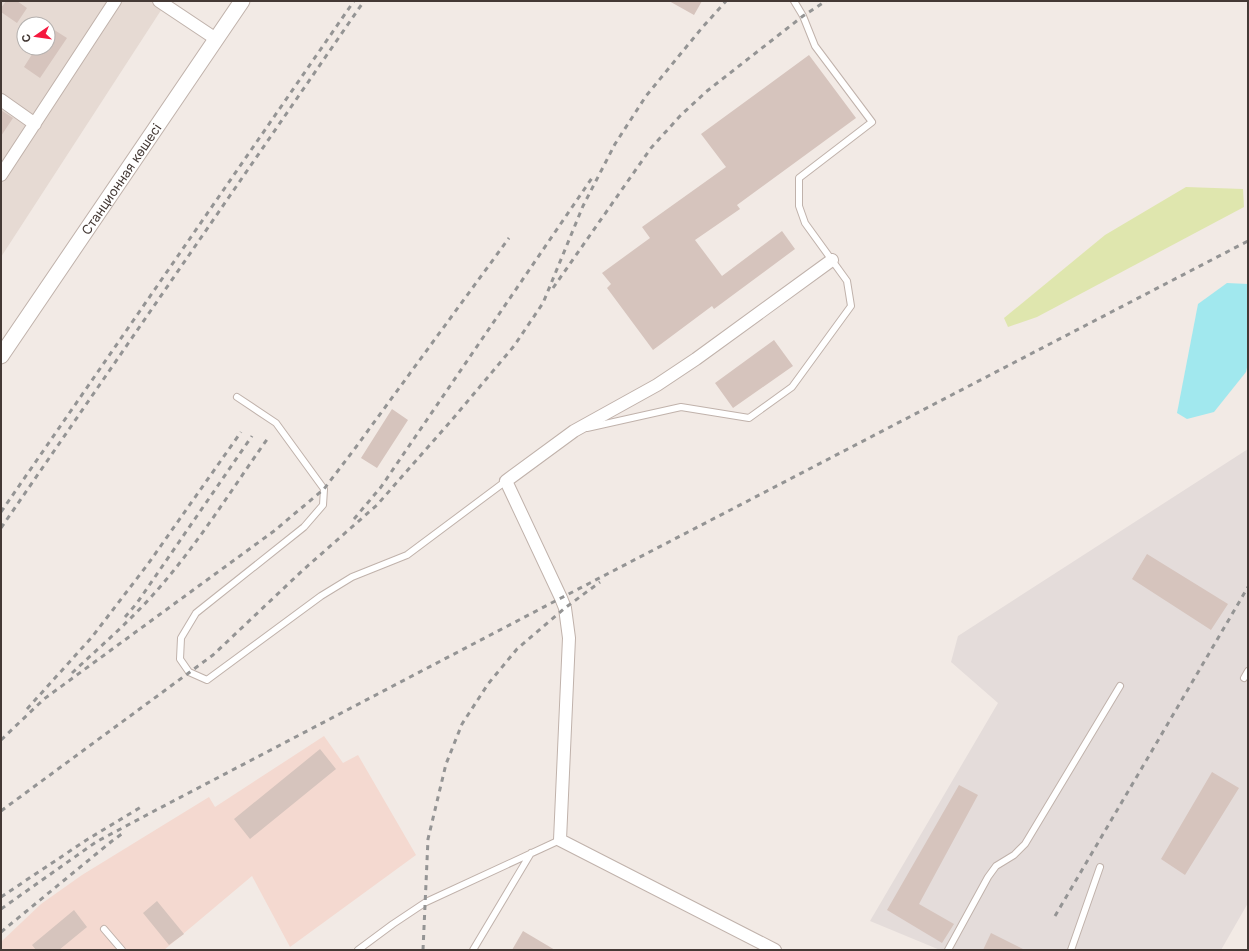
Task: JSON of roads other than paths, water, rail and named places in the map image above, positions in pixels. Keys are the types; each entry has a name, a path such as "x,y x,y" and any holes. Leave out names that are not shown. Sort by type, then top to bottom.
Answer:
{"street":[{"path":"1,175 115,1"},
{"path":"160,1 216,39"},
{"name":"Станционная көшесі","path":"1,356 242,1"},
{"path":"1,100 35,124"},
{"path":"775,950 560,840 569,638 565,608 506,481 574,431 656,385 696,359 832,260"}],"lane":[{"path":"574,431 681,407 749,418 792,387 851,306 847,281 805,224 799,206 799,178 872,122 815,46 803,16 794,1"},
{"path":"237,397 276,423 324,489 323,505 304,527 196,613 182,638 180,659 190,672 207,680 321,596 352,577 407,555 506,481"},
{"path":"1244,678 1248,671"},
{"path":"948,950 988,876 996,866 1014,855 1025,844 1120,686"},
{"path":"358,950 426,902 560,840"},
{"path":"473,950 531,853"},
{"path":"1071,950 1100,867"},
{"path":"104,929 122,950"}],"water":[{"path":"1227,283 1248,284 1248,363 1246,372 1214,412 1187,419 1177,413 1198,304"}],"railway":[{"path":"1,512 354,1"},
{"path":"1,528 364,1"},
{"path":"1,811 213,655 303,570 377,505 451,421 514,346 543,303 583,206 615,144 646,96 726,1"},
{"path":"553,288 651,148 681,115 707,91 803,16 826,1"},
{"path":"354,519 381,487 594,175"},
{"path":"1,740 44,699 274,531 324,489 509,238"},
{"path":"1,909 96,842 561,598 1248,241"},
{"path":"27,709 92,637 148,564 241,432"},
{"path":"125,617 137,603 252,436"},
{"path":"72,673 132,617 165,581 205,529 268,438"},
{"path":"423,950 428,839 446,764 462,724 488,684 517,649 565,608 600,582"},
{"path":"1055,916 1248,587"},
{"path":"1,897 88,839 141,807"},
{"path":"1,932 123,833"}]}
